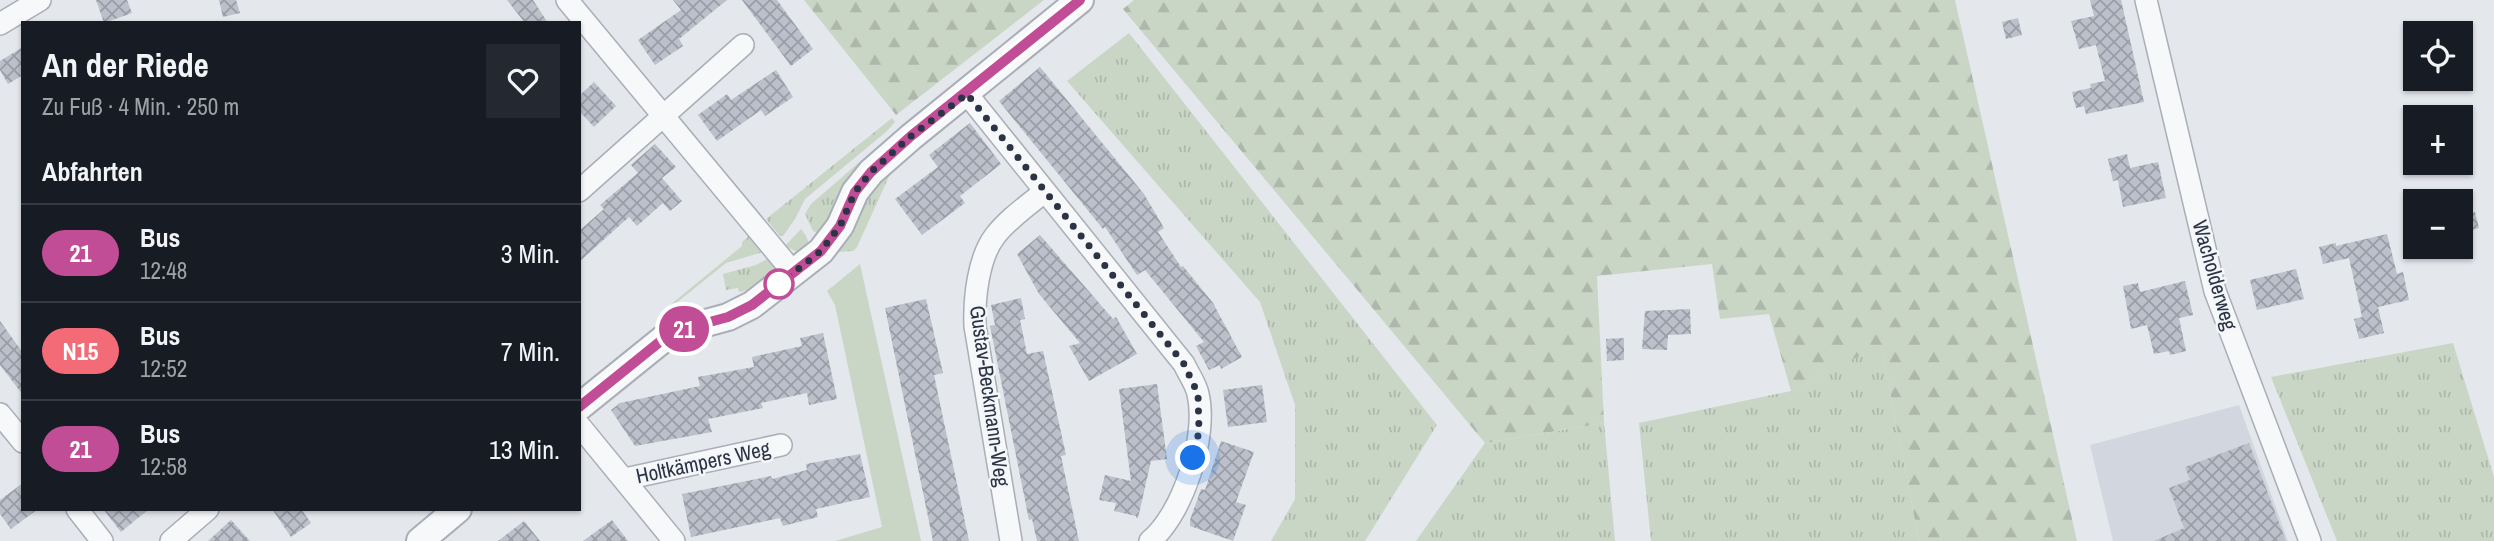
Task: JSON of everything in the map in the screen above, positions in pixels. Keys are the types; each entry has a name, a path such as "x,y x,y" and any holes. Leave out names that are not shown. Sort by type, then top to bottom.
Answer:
{"street":[{"path":"0,24 40,0"},
{"path":"567,0 793,272"},
{"path":"581,405 662,340 684,329 728,317 752,305 821,251 840,226 855,192 871,172 911,136 967,94 1080,0"},
{"name":"Wacholderweg","path":"2146,0 2215,291 2310,541"},
{"path":"581,189 743,45"},
{"path":"967,94 1184,364 1198,394 1199,431 1187,485 1163,531 1150,541"},
{"name":"Gustav-Beckmann-Weg","path":"1011,541 975,326 974,304 978,282 993,238 1044,192"},
{"path":"0,414 21,440"},
{"name":"Holtkämpers Weg","path":"581,427 674,541"},
{"name":"Holtkämpers Weg","path":"625,479 781,445"},
{"path":"79,511 102,541"},
{"path":"171,541 206,511"},
{"path":"420,541 456,511"}],"shaded area":[{"path":"2239,405 2288,541 2113,541 2090,445"}],"green space":[{"path":"804,0 1044,0 896,115"},
{"path":"1134,0 1955,0 2077,541 1919,541 1881,345 1791,391 1769,314 1720,319 1712,264 1597,276 1604,423 1485,443 1123,9"},
{"path":"1129,33 1437,425 1365,541 1271,541 1295,499 1295,405 1260,302 1067,81"},
{"path":"892,118 895,122 886,132 805,199 783,236 779,235 766,219"},
{"path":"894,132 898,132 820,234 813,231 805,214 811,204"},
{"path":"891,172 857,247 853,251 838,252 866,198 881,179"},
{"path":"801,229 809,244 800,251 785,246"},
{"path":"750,231 763,247 763,252 726,263 665,312 664,310 742,246"},
{"path":"772,256 776,267 760,284 739,292 738,288 726,290 723,274 756,265"},
{"path":"860,264 921,541 835,541 882,527 835,305 827,291"},
{"path":"2453,343 2494,477 2494,541 2337,541 2271,377"},
{"path":"1881,344 1919,541 1651,541 1639,423 1791,391"},
{"path":"1604,423 1615,541 1416,541 1485,443"}],"building":[{"path":"96,0 127,0 132,13 103,21"},
{"path":"219,0 236,0 240,13 223,17"},
{"path":"507,0 533,0 547,21 523,21"},
{"path":"673,0 727,0 679,39 683,46 655,65 638,40 681,10"},
{"path":"742,0 777,0 813,49 791,66"},
{"path":"2090,0 2121,0 2144,102 2086,114 2084,106 2076,108 2072,92 2091,88 2090,84 2105,81 2096,45 2079,49 2071,21 2094,16"},
{"path":"2018,18 2022,35 2006,39 2002,22"},
{"path":"21,48 21,76 8,84 0,70 0,61"},
{"path":"1040,67 1144,194 1164,228 1158,232 1181,267 1183,266 1213,303 1242,357 1221,369 1220,365 1209,370 1196,346 1204,342 1145,270 1137,275 1105,227 1103,229 999,101"},
{"path":"776,70 793,97 765,116 761,110 717,141 698,115 727,94 731,100"},
{"path":"594,82 616,106 594,127 581,113 581,94"},
{"path":"970,123 1001,164 960,196 965,203 922,235 895,199 938,167 929,155"},
{"path":"655,144 676,167 662,178 682,201 670,211 663,203 637,226 629,217 581,260 581,229 604,209 600,205 638,173 631,165"},
{"path":"2127,154 2130,168 2158,162 2166,198 2123,207 2118,180 2113,181 2108,159"},
{"path":"2473,212 2479,228 2473,230"},
{"path":"2387,234 2397,274 2403,272 2409,300 2378,307 2384,333 2359,339 2354,319 2362,317 2349,258 2323,264 2319,247 2336,243 2336,246"},
{"path":"1040,235 1113,319 1116,317 1137,354 1089,381 1069,346 1080,343 1039,294 1017,254"},
{"path":"2296,269 2304,299 2257,310 2250,280"},
{"path":"2185,281 2193,315 2179,318 2186,351 2170,355 2169,351 2154,354 2147,325 2131,329 2123,286 2138,283 2140,292"},
{"path":"1021,298 1025,319 1020,320 1027,354 1043,351 1066,455 1061,456 1079,541 1037,541 1032,519 1029,520 990,326 995,325 991,305"},
{"path":"926,299 943,373 934,375 969,541 933,541 885,308"},
{"path":"1690,309 1691,334 1668,335 1667,350 1642,349 1645,311"},
{"path":"0,321 21,350 21,392 0,365"},
{"path":"823,333 837,399 809,405 807,393 761,403 763,408 708,419 712,432 635,446 611,410 620,403 700,386 698,377 754,367 752,357 802,346 800,338"},
{"path":"1624,338 1624,360 1607,361 1606,339"},
{"path":"1157,384 1167,459 1151,461 1136,518 1114,511 1116,503 1099,500 1105,475 1131,481 1119,389"},
{"path":"1262,385 1267,422 1228,427 1223,390"},
{"path":"1221,441 1254,452 1236,502 1246,505 1233,541 1190,526 1201,489 1205,490"},
{"path":"2249,443 2286,541 2154,541 2184,528 2169,488 2190,480 2185,467"},
{"path":"860,454 870,497 816,509 818,517 783,526 780,518 691,537 682,494 771,476 772,479 807,470 806,464"},
{"path":"21,484 21,511 35,511 11,529 0,514 0,500"},
{"path":"105,511 147,511 121,532"},
{"path":"273,511 302,511 311,523 291,537"},
{"path":"231,520 250,541 208,541"},
{"path":"612,520 628,541 583,541"},
{"path":"524,521 540,541 498,541"}],"bus line":[{"name":"21","path":"581,405 662,340 684,329 728,317 752,305 821,251 840,226 855,192 871,172 911,136 967,94 1080,0"}],"route":[{"path":"779,284 821,251 840,226 855,192 871,172 911,136 967,94 1184,364 1198,394 1199,431 1193,458"}]}
